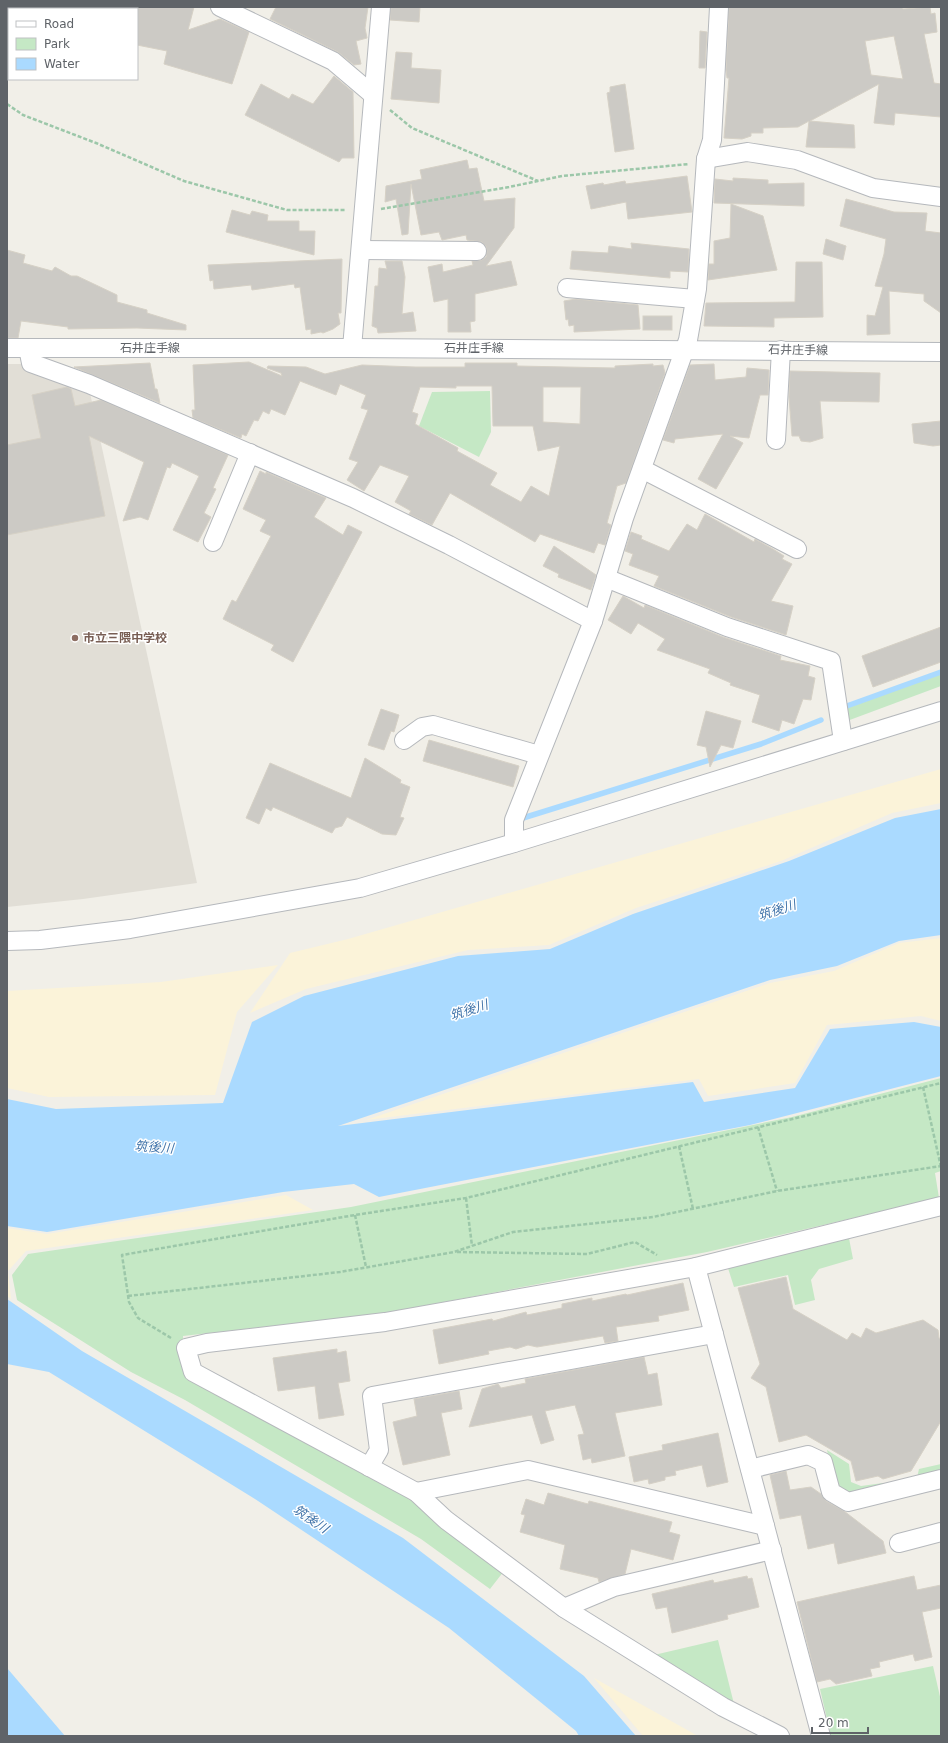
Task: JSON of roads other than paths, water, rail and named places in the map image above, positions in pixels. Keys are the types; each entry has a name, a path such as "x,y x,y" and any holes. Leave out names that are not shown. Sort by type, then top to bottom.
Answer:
{"street":[{"path":"220,7 333,61 379,100"},
{"path":"352,348 361,250 370,210 379,100 380,7"},
{"path":"514,843 514,820 593,621 642,469 688,340 695,299 706,159 712,140 719,7"},
{"path":"706,159 747,152 761,154 797,160 873,188 941,197"},
{"path":"361,250 477,251"},
{"path":"567,288 695,299"},
{"name":"石井庄手線","path":"7,348 685,349 941,352"},
{"path":"28,348 31,363 89,384 353,498 449,545 593,621"},
{"path":"776,440 781,350"},
{"path":"213,542 250,453"},
{"path":"642,469 797,549"},
{"path":"606,578 727,627 831,661 843,741"},
{"path":"7,941 40,940 130,929 360,888 514,843 941,711"},
{"path":"404,740 422,727 433,725 540,755"},
{"path":"780,1736 723,1706 564,1608 446,1520 416,1492 193,1372 186,1348 207,1343 386,1322 689,1268 941,1206"},
{"path":"689,1268 714,1334 821,1736"},
{"path":"370,1467 379,1450 372,1396 714,1334"},
{"path":"750,1469 808,1456 823,1462 831,1492 848,1502 941,1479"},
{"path":"416,1492 528,1470 765,1526"},
{"path":"898,1543 941,1532"},
{"path":"564,1608 614,1587 772,1550"}],"water":[{"name":"筑後川","path":"941,809 941,935 899,941 837,966 770,980 338,1126 693,1082 704,1102 795,1088 830,1029 914,1022 941,1027 941,1076 750,1125 379,1197 354,1184 283,1192 47,1232 7,1226 7,1099 56,1109 223,1103 252,1022 304,996 458,956 550,949 633,914 789,861 895,818"},
{"name":"筑後川","path":"7,1299 82,1351 403,1538 584,1676 636,1736 579,1736 576,1731 449,1628 255,1499 49,1372 7,1364"},
{"path":"7,1668 65,1736 7,1736"}],"waterway":[{"path":"844,707 941,672"},
{"path":"523,818 761,744 821,720"}],"place":[{"name":"市立三隈中学校","path":"75,638"}]}
